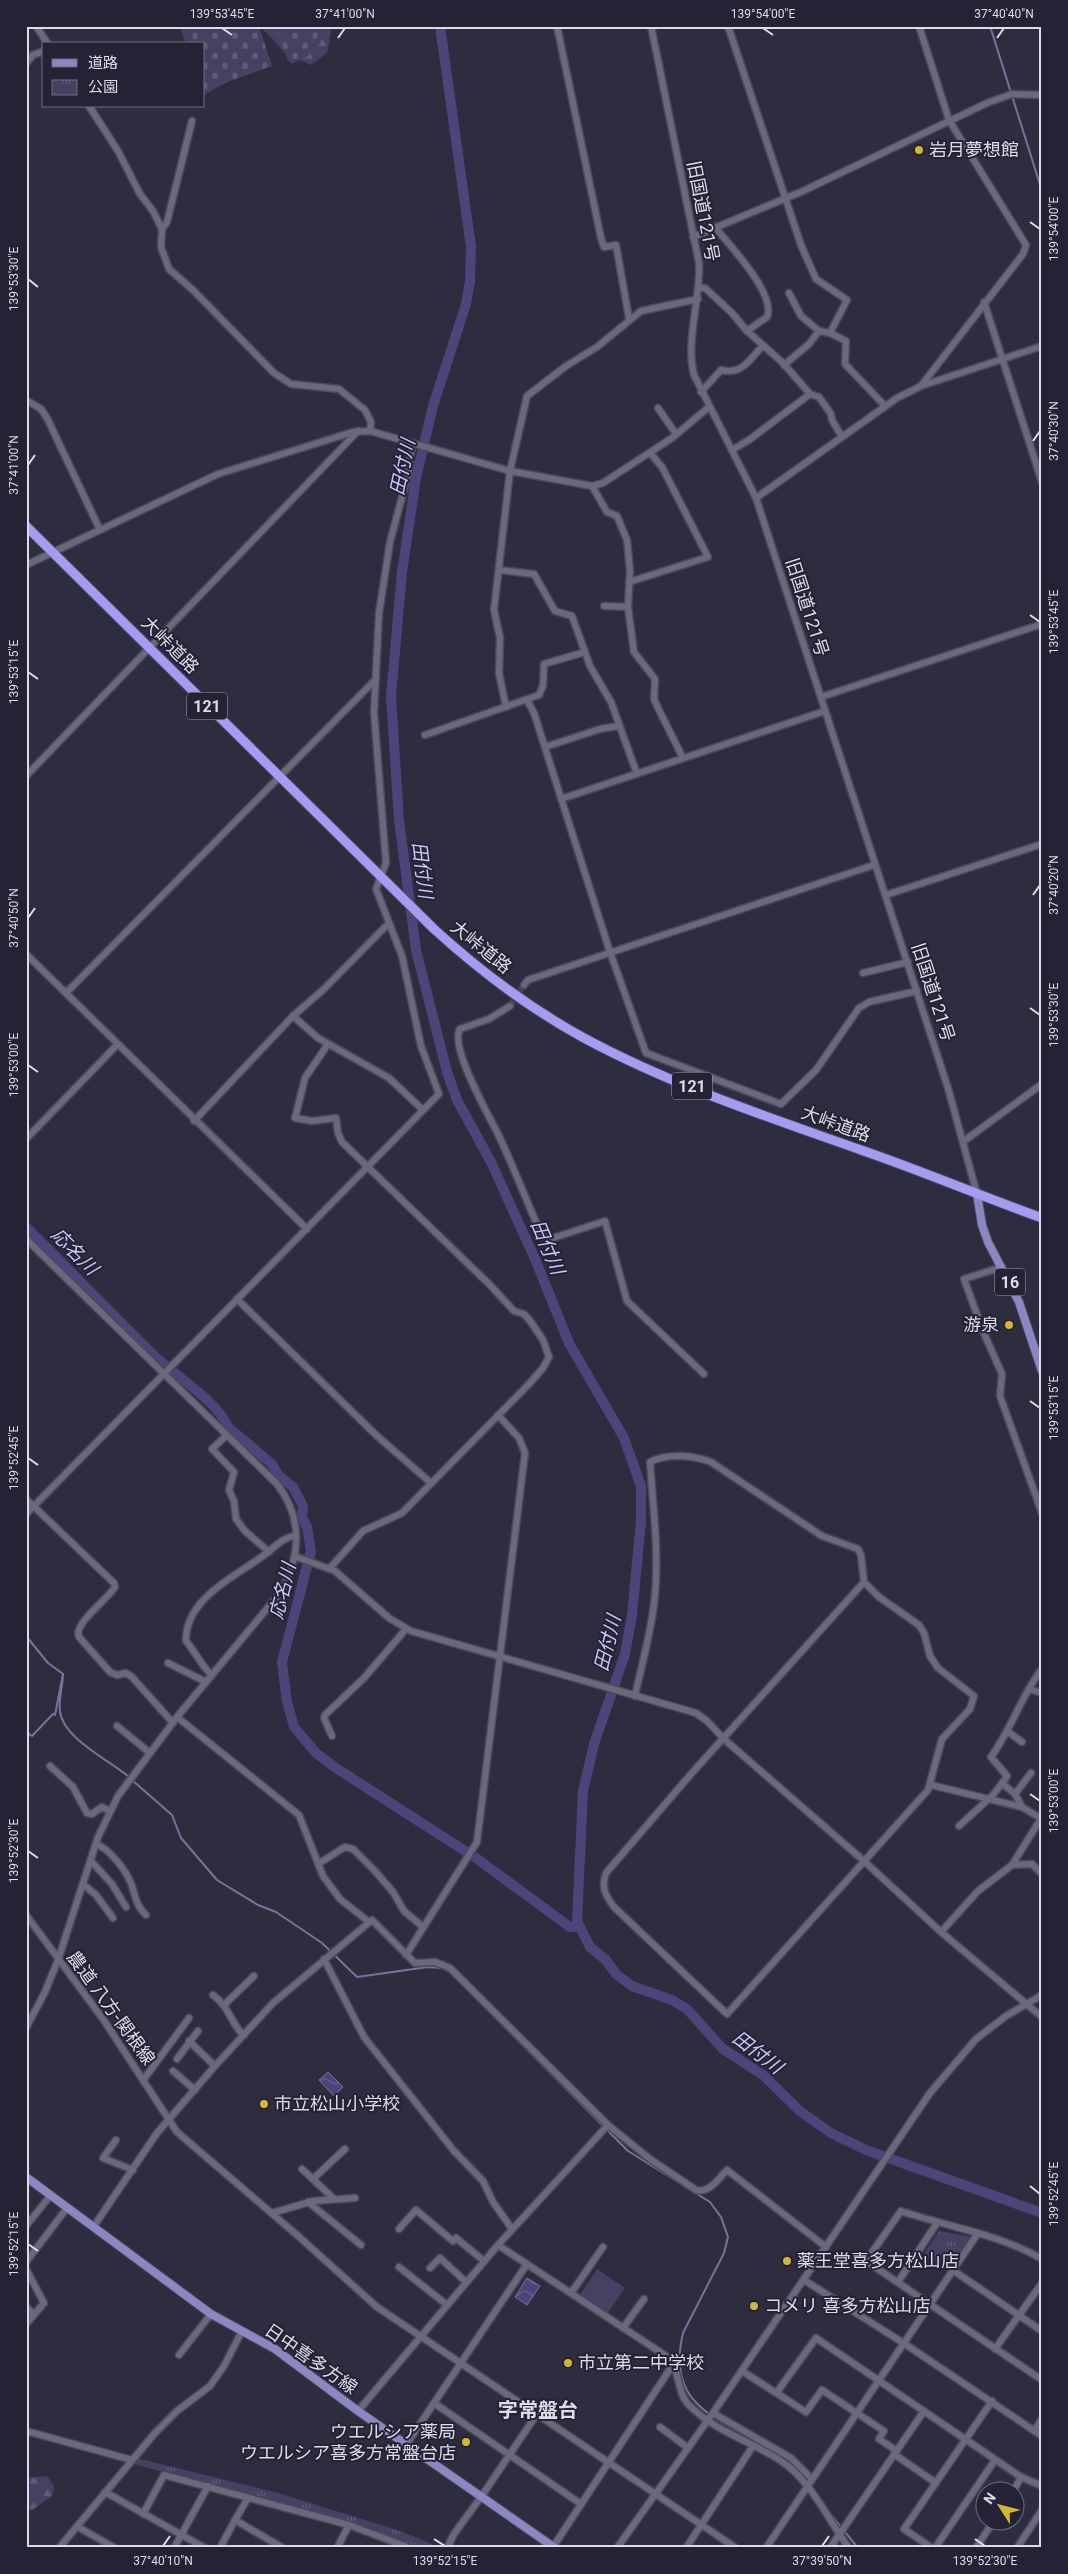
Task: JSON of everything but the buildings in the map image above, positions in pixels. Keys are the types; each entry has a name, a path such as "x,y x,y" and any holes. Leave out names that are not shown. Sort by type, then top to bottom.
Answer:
{"highway":[{"name":"大峠道路","path":"26,526 434,929 477,967 533,1008 583,1038 625,1059 823,1137 977,1194"},
{"name":"121","path":"977,1194 1042,1218"}],"main road":[{"name":"16","path":"977,1194 982,1225 1019,1302 1042,1371"},
{"name":"日中喜多方線","path":"26,2177 211,2314 275,2349 358,2411 554,2547"}],"street":[{"path":"36,26 47,42"},
{"path":"557,26 601,238 604,248 616,245 629,318"},
{"name":"旧国道121号","path":"651,26 699,263 699,288 692,363 696,382 756,498 874,865 886,895 917,990 964,1140 977,1194"},
{"path":"728,26 786,199 816,278 847,300 830,333"},
{"path":"919,26 949,120 1026,245 1023,254 984,302 921,386"},
{"path":"26,63 33,55 42,53"},
{"path":"693,237 786,199 949,120 1012,94 1042,95"},
{"path":"90,108 118,151 140,194 153,211 162,230"},
{"path":"192,121 167,222 162,230 161,246 169,269 208,305 246,347 284,381 291,384 339,389 365,410 371,422 370,432"},
{"path":"715,228 756,278 768,307 767,317 748,331"},
{"path":"699,288 705,288 784,365 810,394 819,397 842,438"},
{"path":"789,293 801,316 819,331 830,333 846,341 845,364 885,406"},
{"path":"506,706 499,673 500,638 494,613 510,471 527,396 566,366 597,347 629,318 652,307 698,298"},
{"path":"984,302 1042,482"},
{"path":"784,365 809,344 819,331"},
{"path":"701,392 721,370 737,371 763,346"},
{"path":"756,498 885,406 921,386 1042,346"},
{"path":"732,450 749,440 810,394"},
{"path":"26,400 40,409 47,418 100,530"},
{"path":"26,564 218,474 358,431 370,432 510,471 592,486 604,483 650,453 709,407"},
{"path":"658,408 676,434"},
{"path":"26,776 358,431"},
{"path":"26,1514 438,1096 439,1090 421,1046 402,956 376,894 376,889 386,863 374,712 380,604 390,542 414,445"},
{"path":"629,582 708,557 662,467 650,453"},
{"path":"592,486 605,510 617,516 627,540 628,607 634,652 654,676 657,685 654,698 683,758"},
{"path":"499,570 535,575 555,612 572,616 592,672 611,702 637,774"},
{"path":"604,606 628,607"},
{"path":"821,697 1042,624"},
{"path":"425,735 539,695 543,690 544,664 585,652"},
{"path":"66,993 278,776 376,679"},
{"path":"527,700 534,713 610,952 646,1053 781,1104 816,1070 859,1008 870,1002 917,990"},
{"path":"561,799 825,711"},
{"path":"545,747 600,729 619,726"},
{"path":"886,895 1042,844"},
{"path":"524,986 534,978 874,865"},
{"path":"194,1121 293,1016 324,989 389,924"},
{"path":"26,954 194,1121 307,1229"},
{"path":"863,973 908,962"},
{"path":"510,1006 489,1019 460,1029 458,1040 477,1096 498,1133 542,1236 550,1239 605,1221 627,1300 704,1374"},
{"path":"293,1016 328,1044 389,1078 423,1110"},
{"path":"328,1044 306,1078 295,1118 312,1121 336,1118 339,1137 511,1307 526,1317 543,1340 549,1357 548,1362 402,1513 363,1531 330,1568"},
{"path":"26,1140 117,1045"},
{"path":"964,1140 1042,1084"},
{"path":"26,1239 282,1490 294,1513 296,1536 290,1573 280,1594 175,1720 124,1786 109,1811 96,1844 58,1960 45,1992 26,2028"},
{"path":"1002,1268 964,1278 983,1332 1002,1374 1000,1396 1042,1514"},
{"path":"237,1299 376,1435 431,1483"},
{"path":"406,1955 477,1842 525,1453 519,1438 498,1415"},
{"path":"227,1434 212,1449 234,1472 229,1490 234,1501 236,1519 245,1531 269,1552"},
{"path":"635,1696 650,1633 655,1595 656,1546 650,1462 668,1457 694,1457 711,1462 822,1536 858,1549 861,1556 864,1582 879,1597 919,1625 924,1633 930,1656 938,1668 974,1696 974,1702 970,1708 942,1739 931,1785 727,2014 614,1907 603,1886 606,1872 864,1582"},
{"path":"26,1499 114,1582 115,1586 108,1597 80,1624 77,1633 79,1637 110,1672 116,1675 126,1673 132,1677 175,1720 299,1815 323,1876 340,1899 368,1922"},
{"path":"212,1675 207,1672 201,1658 186,1641 193,1616 202,1602 233,1574 269,1552 287,1538 296,1536"},
{"path":"294,1556 330,1568 389,1618 406,1629 593,1685 696,1713 864,1861 941,1932 1024,2004 1042,2017"},
{"path":"332,1736 324,1718 325,1715 364,1678 406,1629"},
{"path":"168,1663 206,1682"},
{"path":"959,1826 1003,1784 1007,1776 991,1757 1042,1669"},
{"path":"1029,1689 1042,1693"},
{"path":"117,1726 150,1753"},
{"path":"1007,1731 1022,1742"},
{"path":"50,1766 73,1787 88,1813 92,1814 102,1807 109,1811"},
{"path":"1015,1794 1031,1772"},
{"path":"1003,1784 1015,1794 1022,1807"},
{"path":"931,1785 1022,1807 1041,1818 1012,1865 978,1891 941,1932"},
{"path":"96,1844 112,1857 129,1879 136,1904 146,1915"},
{"path":"318,1864 345,1847 352,1850 385,1882 404,1912 423,1927"},
{"path":"91,1861 112,1884 126,1906"},
{"path":"1012,1865 1032,1864 1042,1874"},
{"path":"83,1884 100,1900 113,1918"},
{"name":"農道 八方-関根線","path":"26,1915 103,2019 144,2079 168,2121 177,2132 272,2213 377,2308 736,2548"},
{"path":"94,2226 154,2138 215,2066 273,2003 368,1922 374,1921 414,1963 435,1962 450,1968 608,2125 650,2159 696,2190 707,2190 727,2170 826,2247"},
{"path":"324,1959 364,2037 454,2151 483,2181 493,2202 512,2229"},
{"path":"224,2004 254,1976"},
{"path":"617,2548 742,2371 930,2093 958,2058 988,2029 1024,2004 1042,1995"},
{"path":"213,1996 224,2004 244,2035"},
{"path":"144,2079 189,2018"},
{"path":"177,2060 198,2031"},
{"path":"189,2041 215,2066"},
{"path":"173,2071 196,2090"},
{"path":"358,2411 498,2244 608,2125"},
{"path":"116,2140 103,2158 133,2170"},
{"path":"313,2179 345,2149"},
{"path":"302,2169 333,2198"},
{"path":"26,2226 50,2196"},
{"path":"272,2213 308,2202 333,2198 355,2198"},
{"path":"308,2202 361,2245"},
{"path":"26,2262 68,2208"},
{"path":"398,2229 416,2210 453,2241 456,2238 484,2261"},
{"path":"1042,2259 1024,2249 978,2232 937,2223 900,2211 866,2261 1042,2380"},
{"path":"898,2282 937,2223"},
{"path":"766,2548 954,2271 978,2232"},
{"path":"498,2244 674,2363 678,2382 687,2403 707,2420 788,2466 807,2487 849,2548"},
{"path":"571,2293 603,2247"},
{"path":"430,2268 440,2258 466,2282"},
{"path":"406,2444 527,2264"},
{"path":"399,2267 447,2305"},
{"path":"26,2269 44,2302 26,2324"},
{"path":"954,2271 1042,2331"},
{"path":"804,2280 1042,2436"},
{"path":"995,2349 1042,2283"},
{"path":"623,2328 644,2299"},
{"path":"26,2307 34,2314"},
{"path":"178,2355 211,2314"},
{"path":"59,2548 132,2460 178,2411 210,2386 224,2366 242,2331"},
{"path":"777,2392 816,2338 995,2460 1021,2477 1042,2486"},
{"path":"554,2547 674,2363"},
{"path":"742,2371 806,2412 822,2390 884,2431 879,2439 936,2483"},
{"path":"992,2402 904,2528 934,2548 995,2460"},
{"path":"434,2403 581,2504"},
{"path":"830,2548 924,2411"},
{"path":"713,2412 791,2458 812,2479"},
{"path":"447,2548 454,2534 537,2414"},
{"path":"1034,2431 1042,2419"},
{"path":"660,2427 688,2448"},
{"path":"26,2431 132,2460"},
{"path":"686,2548 754,2446"},
{"path":"143,2514 164,2475 349,2525 410,2548"},
{"path":"1018,2482 1021,2477"},
{"path":"174,2548 208,2486"},
{"path":"105,2492 204,2548"},
{"path":"220,2548 248,2498"},
{"path":"1017,2548 1042,2510"},
{"path":"235,2520 282,2548"},
{"path":"337,2548 349,2525"},
{"path":"78,2527 115,2548"},
{"path":"976,2548 986,2532"}],"green space":[{"path":"180,26 259,26 272,66 225,83 205,94 205,42 185,42"},
{"path":"260,26 332,26 327,53 311,65 285,53"},
{"path":"276,26 323,26 308,56 292,64 287,59"},
{"path":"939,2231 972,2237 950,2273 925,2256 925,2252"},
{"path":"597,2269 625,2288 607,2314 580,2295"},
{"path":"136,2458 278,2493 400,2531 442,2548 415,2548 362,2528 131,2463"},
{"path":"47,2476 54,2486 52,2496 31,2511 26,2510 26,2478"}],"water":[{"path":"328,2072 343,2087 334,2096 319,2080"},
{"path":"527,2278 540,2286 527,2305 515,2297"}],"waterway":[{"name":"田付川","path":"440,26 471,247 470,281 466,304 433,406 416,478 402,572 391,696 399,820 416,950 447,1072 457,1100 491,1162 535,1259 569,1343 624,1438 641,1486 641,1521 632,1615 625,1654 594,1744 583,1791 577,1921 590,1947 606,1960 616,1974 632,1986 672,2000 687,2009 723,2049 763,2075 801,2112 831,2133 866,2150 1042,2213"},
{"path":"990,26 1042,191"},
{"name":"応名川","path":"26,1227 141,1343 206,1399 223,1417 228,1427 272,1464 278,1475 293,1487 303,1506 302,1518 307,1527 311,1551 282,1662 287,1702 294,1727 316,1753 336,1768 476,1858 570,1927 579,1927"},
{"path":"26,1636 48,1663 63,1674"},
{"path":"63,1674 60,1698 60,1712 63,1722 78,1740 129,1777"},
{"path":"26,1732 32,1736 53,1714 55,1715 63,1674"},
{"path":"132,1780 172,1815 181,1838 217,1880 258,1905 276,1912 322,1943 357,1977 428,1967 442,1968 451,1973"},
{"path":"460,1982 628,2151 710,2202 721,2217 728,2237 724,2253 683,2333 680,2355 681,2373 686,2388 705,2411 752,2439"},
{"path":"828,2511 858,2548"}],"tunnel":[{"path":"510,1006 524,985"}],"place":[{"name":"岩月夢想館","path":"919,150"},
{"name":"游泉","path":"1009,1325"},
{"name":"市立松山小学校","path":"264,2104"},
{"name":"薬王堂喜多方松山店","path":"787,2261"},
{"name":"コメリ 喜多方松山店","path":"754,2306"},
{"name":"市立第二中学校","path":"568,2363"},
{"name":"ウエルシア薬局 ウエルシア喜多方常盤台店","path":"466,2442"}],"district":[{"name":"字常盤台","path":"538,2410"}]}
